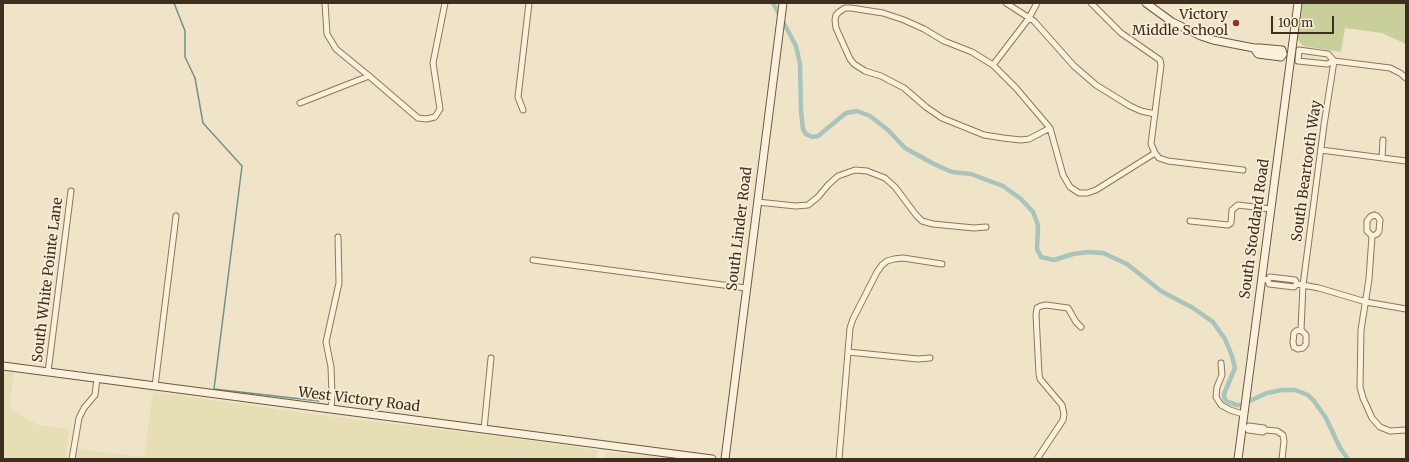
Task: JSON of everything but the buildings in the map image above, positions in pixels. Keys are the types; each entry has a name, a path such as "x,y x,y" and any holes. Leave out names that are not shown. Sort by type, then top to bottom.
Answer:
{"street":[{"path":"325,3 327,34 336,49 418,118 426,120 435,117 440,109 433,63 446,3"},
{"path":"523,110 518,97 529,3"},
{"name":"South Linder Road","path":"725,459 783,3"},
{"path":"1006,3 1029,18 1085,76 1130,106 1141,111 1155,114"},
{"path":"993,65 1029,18 1037,3"},
{"path":"1091,3 1121,33 1160,60 1161,65 1151,144 1159,158 1168,161 1243,170"},
{"path":"1146,3 1172,22 1201,36 1213,40 1254,48 1282,50 1283,54 1294,55"},
{"name":"South Stoddard Road","path":"1238,459 1244,427 1246,397 1265,280 1271,209 1294,55 1298,3"},
{"path":"1050,128 1029,139 1022,140 984,135 942,118 926,107 904,88 891,80 859,68 854,64 850,59 836,28 835,20 839,12 845,8 857,8 883,13 904,20 944,42 972,52 993,65 1016,88 1050,128 1063,175 1070,187 1079,193 1087,193 1096,190 1155,153"},
{"path":"1294,55 1299,50 1328,54 1334,61"},
{"path":"1294,55 1298,61 1327,64 1334,61 1384,67 1395,70 1406,78"},
{"name":"South Beartooth Way","path":"1301,330 1304,285 1334,61"},
{"path":"300,102 369,76"},
{"path":"1382,158 1383,140"},
{"path":"1321,150 1406,161"},
{"path":"757,202 796,206 808,205 838,176 855,170 867,171 885,178 896,187 922,221 933,224 974,228 986,227"},
{"name":"South White Pointe Lane","path":"48,372 71,191"},
{"path":"1190,221 1228,225 1231,223 1232,210 1238,205 1271,209"},
{"path":"155,386 176,216"},
{"path":"1372,236 1369,279 1361,330 1359,379 1361,393 1372,418 1380,427 1390,431 1406,430"},
{"path":"331,409 331,367 326,342 339,283 338,237"},
{"path":"839,459 850,328 853,319 877,272 887,261 894,259 903,258 942,264"},
{"path":"533,260 746,288"},
{"path":"1265,280 1269,284 1294,286 1297,284 1304,285 1366,302 1406,309"},
{"path":"1037,459 1063,420 1064,414 1062,405 1040,379 1036,315 1037,308 1046,305 1068,308 1076,322 1081,327"},
{"path":"848,352 918,359 930,358"},
{"path":"484,429 491,358"},
{"path":"1221,363 1222,376 1217,387 1216,398 1221,405 1230,410 1244,411"},
{"name":"West Victory Road","path":"3,366 712,459"},
{"path":"72,459 78,418 95,395 97,379"},
{"path":"1244,427 1248,430 1263,432 1265,430 1277,432 1283,435 1284,441 1282,459"}],"shaded area":[{"path":"3,371 14,372 10,408 38,425 69,429 66,459 3,459"},
{"path":"153,392 327,416 598,450 596,459 74,459 77,449 144,457"},
{"path":"606,452 654,457 667,459 605,459"}],"green space":[{"path":"1302,3 1406,3 1406,44 1382,33 1345,28 1341,52 1303,46 1297,39"}],"waterway":[{"path":"174,3 185,31 185,57 195,78 203,123 242,166 214,389 319,401"},
{"path":"773,3 796,46 800,64 803,129 806,134 812,137 818,136 846,113 857,111 870,116 888,130 905,148 934,164 952,172 971,174 1003,186 1021,199 1033,212 1038,225 1037,249 1041,257 1054,260 1073,254 1088,252 1103,253 1127,264 1161,291 1193,308 1213,322 1225,339 1235,368 1224,394 1225,400 1241,405 1267,393 1282,390 1295,390 1308,395 1326,418 1340,448 1348,459"}],"place":[{"name":"Victory Middle School","path":"1236,23"}]}
